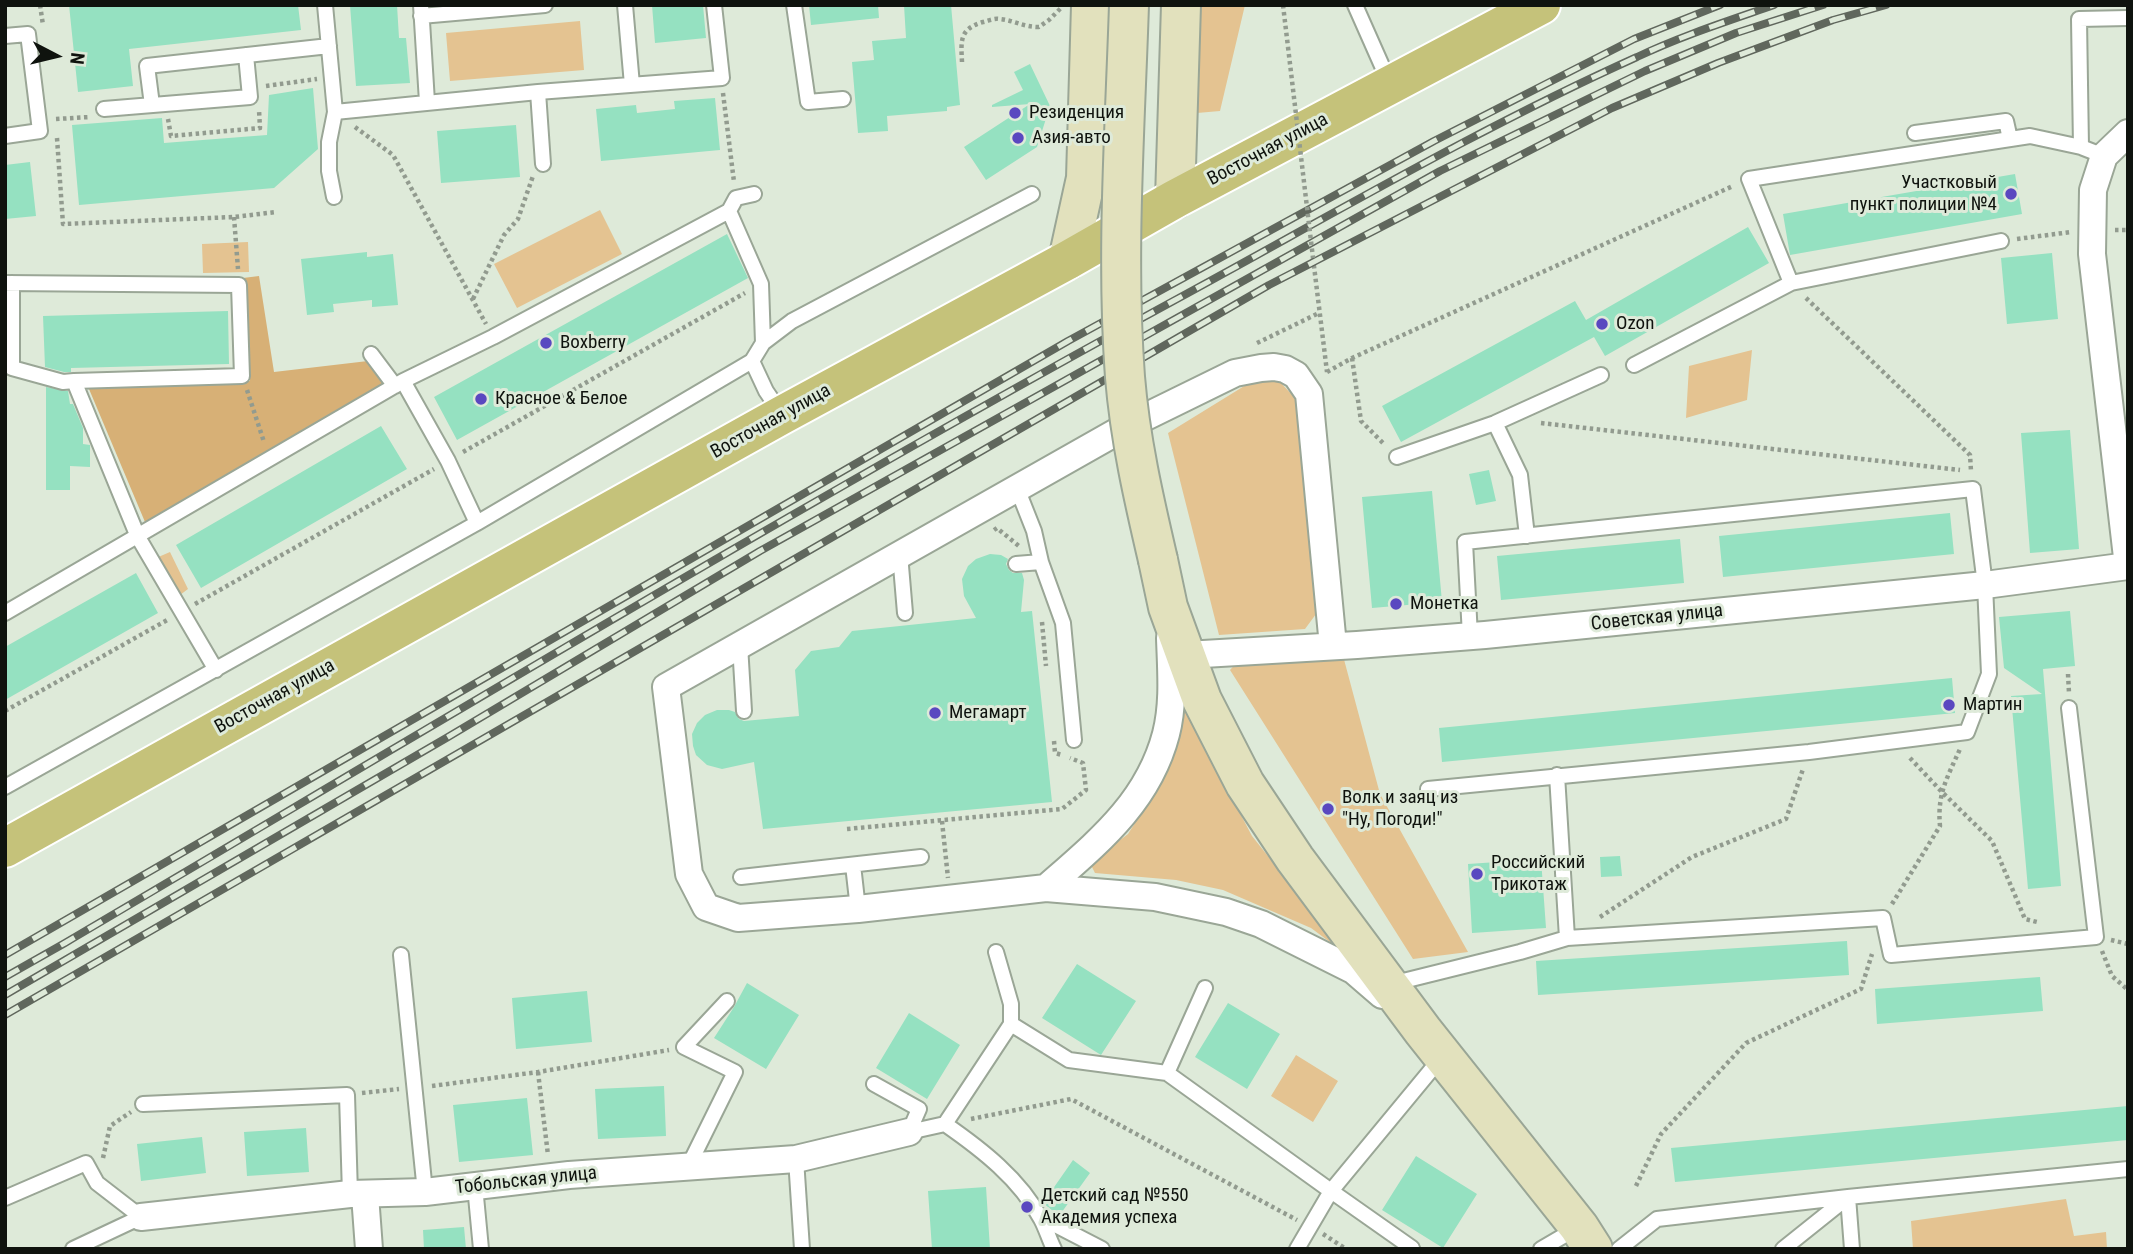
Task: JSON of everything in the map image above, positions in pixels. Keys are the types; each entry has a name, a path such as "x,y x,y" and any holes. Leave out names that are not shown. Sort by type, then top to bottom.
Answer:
{"main road":[{"path":"1129,5 1121,265 1125,378 1140,484 1168,607 1202,700 1245,784 1296,859 1433,1043 1586,1238"},
{"path":"1175,199 1181,5"},
{"name":"Восточная улица","path":"5,848 1175,199 1541,5"},
{"path":"1068,260 1086,178 1088,104 1075,7"},
{"path":"1088,104 1103,125 1134,134 1167,126 1179,92"}],"street":[{"path":"2092,152 2128,133"},
{"name":"Советская улица","path":"1186,655 1470,636 1985,586 2128,566 2092,254 2092,152"},
{"path":"1334,646 1309,394 1296,375 1285,369 1261,368 1235,373 1127,426 666,687 689,874 706,907 738,918 858,909 1046,888 1155,897 1226,912 1261,924 1353,970 1433,1043"},
{"path":"1046,888 1128,812 1152,774 1167,733 1172,688 1168,607"},
{"name":"Тобольская улица","path":"141,1217 358,1195 425,1192 551,1177 796,1159 909,1132"},
{"path":"358,1195 369,1249"}],"lane":[{"path":"325,5 335,112 329,142 328,171 334,197"},
{"path":"427,102 421,11 545,5"},
{"path":"625,5 632,85"},
{"path":"335,112 538,92 722,78 715,5"},
{"path":"794,5 808,102 842,99"},
{"path":"1355,5 1391,85"},
{"path":"1791,283 1749,179 2030,136 2092,152 2080,19 2128,18"},
{"path":"5,36 28,34 40,131 5,136"},
{"path":"152,105 147,66 329,46"},
{"path":"104,109 250,97 246,55"},
{"path":"538,92 542,160"},
{"path":"1915,133 2006,121 2010,139"},
{"path":"5,613 399,384 493,337 754,194"},
{"path":"5,787 477,523 752,361 764,343 792,321 1032,194"},
{"path":"732,205 761,285 764,343"},
{"path":"1634,365 1791,283 2001,241"},
{"path":"9,283 239,285 242,376 63,382 12,368 9,283"},
{"path":"371,354 399,384 448,461 477,523"},
{"path":"752,361 766,391 782,415"},
{"path":"1397,457 1500,421 1601,375"},
{"path":"74,381 138,537 216,670"},
{"path":"1500,421 1520,475 1527,536"},
{"path":"1017,488 1034,531 1041,562 1063,623 1074,740"},
{"path":"1428,789 1809,751 1967,732 1989,674 1985,586 1973,489 1465,542 1470,636"},
{"path":"900,554 905,613"},
{"path":"1021,564 1041,562"},
{"path":"740,645 744,710"},
{"path":"1389,985 1567,938 1883,918 1891,955 2096,937 2069,708"},
{"path":"1557,775 1567,938"},
{"path":"741,877 920,857"},
{"path":"853,865 858,909"},
{"path":"909,1132 945,1124 1011,1024 1011,1004 996,952"},
{"path":"401,955 425,1192"},
{"path":"1167,1073 1205,988"},
{"path":"688,1167 735,1073 684,1047 727,1001"},
{"path":"1011,1024 1069,1060 1167,1073 1412,1248"},
{"path":"1297,1249 1331,1191 1414,1088 1433,1043"},
{"path":"874,1084 919,1109 909,1132"},
{"path":"143,1104 347,1095 358,1195"},
{"path":"945,1124 974,1144 1013,1180 1040,1217 1054,1249"},
{"path":"796,1159 802,1249"},
{"path":"5,1198 86,1163 97,1183 141,1217 73,1249"},
{"path":"1619,1249 1657,1219 1848,1197 2128,1170"},
{"path":"475,1186 481,1249"},
{"path":"1783,1249 1848,1197"},
{"path":"1848,1197 1852,1249"},
{"path":"1040,1217 1102,1249"},
{"path":"1541,1249 1586,1238"}],"path":[{"path":"40,5 43,30"},
{"path":"1283,5 1318,307"},
{"path":"962,62 961,43 964,33 972,25 998,18 1015,24 1039,27 1075,7"},
{"path":"722,78 732,205"},
{"path":"55,112 63,224 234,217 276,212"},
{"path":"335,112 393,155 493,337"},
{"path":"56,119 87,117"},
{"path":"472,300 504,235 518,219 542,160"},
{"path":"1327,372 1352,358 1749,179"},
{"path":"234,217 239,285"},
{"path":"2023,239 2091,229"},
{"path":"1791,283 1970,455 1973,489"},
{"path":"5,711 761,285"},
{"path":"1352,358 1361,421 1397,457"},
{"path":"242,376 270,460"},
{"path":"1500,421 1971,471"},
{"path":"986,534 998,528 1020,547 1021,564"},
{"path":"1042,619 1047,672"},
{"path":"2068,674 2069,691"},
{"path":"1636,1186 1661,1134 1746,1043 1861,989 1883,918 1940,826 1941,791 1967,732"},
{"path":"847,829 1062,809 1086,790 1083,763 1055,752 1054,739"},
{"path":"1893,740 1992,841 2025,919 2048,925"},
{"path":"1567,938 1692,857 1786,819 1809,751"},
{"path":"942,821 948,882"},
{"path":"2096,937 2112,976 2128,990"},
{"path":"347,1095 538,1072 684,1047"},
{"path":"538,1072 551,1177"},
{"path":"945,1124 1071,1099 1310,1226 1346,1249"},
{"path":"97,1183 110,1126 143,1104"}],"shaded area":[{"path":"1198,5 1245,5 1220,111 1197,113"},
{"path":"580,21 584,70 450,81 446,33"},
{"path":"600,210 622,254 517,308 494,264"},
{"path":"248,242 249,272 203,273 202,244"},
{"path":"259,276 274,372 368,361 386,383 145,522 89,389 250,381 243,278"},
{"path":"1752,350 1747,400 1686,418 1689,366"},
{"path":"1254,380 1280,382 1296,399 1319,610 1305,629 1219,635 1168,433"},
{"path":"170,552 188,589 176,598 156,558"},
{"path":"1342,652 1380,794 1468,952 1413,959 1230,670 1241,658"},
{"path":"1181,702 1252,836 1346,954 1311,928 1223,890 1176,880 1095,873 1090,863 1128,834 1156,790"},
{"path":"1296,1055 1338,1081 1313,1122 1271,1096"},
{"path":"2066,1199 2074,1236 2106,1232 2107,1249 1913,1249 1911,1221"}],"building":[{"path":"69,5 298,5 301,30 129,49 133,86 78,92"},
{"path":"350,5 397,5 399,38 406,38 410,83 356,86"},
{"path":"652,5 703,5 706,38 655,43"},
{"path":"809,5 878,5 879,18 811,25"},
{"path":"904,5 951,5 960,105 947,107 947,111 887,116 888,131 858,133 852,62 874,60 872,41 906,38"},
{"path":"1030,64 1050,106 1037,147 986,180 964,147 1030,104 992,107 1023,90 1014,72"},
{"path":"313,88 318,149 274,188 79,205 72,125 162,118 164,143 267,135 269,95"},
{"path":"715,98 720,150 601,161 596,109 636,105 637,113 675,109 674,101"},
{"path":"516,125 520,177 441,183 437,131"},
{"path":"30,162 36,216 5,219 5,165"},
{"path":"2015,174 2022,214 1790,255 1783,214"},
{"path":"1748,227 1769,263 1605,356 1594,337 1401,442 1382,406 1575,301 1586,320"},
{"path":"727,234 748,278 457,440 434,397"},
{"path":"367,252 367,257 393,254 398,305 372,307 372,300 333,304 334,312 307,315 301,259"},
{"path":"2052,253 2058,319 2007,324 2001,258"},
{"path":"228,311 229,364 71,368 71,372 45,367 43,316"},
{"path":"46,387 68,391 70,404 73,404 83,428 83,444 90,445 90,467 70,466 70,490 46,490"},
{"path":"381,426 407,469 201,588 176,545"},
{"path":"2070,430 2079,549 2030,553 2021,433"},
{"path":"1489,470 1496,501 1476,505 1469,474"},
{"path":"1432,491 1442,602 1372,608 1362,497"},
{"path":"1950,513 1954,554 1723,577 1719,536"},
{"path":"1680,539 1684,583 1501,600 1497,556"},
{"path":"990,554 1008,559 1006,564 1009,570 1022,573 1024,580 1021,612 1032,611 1052,802 763,829 754,762 722,769 707,765 696,755 693,746 692,734 697,723 705,715 717,710 735,712 739,719 744,721 799,716 795,670 811,651 839,647 852,631 976,618 964,596 962,579 968,566 976,559"},
{"path":"136,573 158,613 5,700 5,647"},
{"path":"2070,611 2075,666 2043,669 2061,886 2028,889 2011,696 2042,694 2004,668 1999,617"},
{"path":"1952,678 1955,713 1442,762 1439,728"},
{"path":"1620,856 1622,876 1601,877 1600,857"},
{"path":"1541,859 1546,928 1472,933 1468,864"},
{"path":"1847,941 1849,975 1538,995 1536,961"},
{"path":"1077,964 1136,1001 1101,1055 1042,1018"},
{"path":"2040,977 2043,1011 1877,1024 1875,989"},
{"path":"747,983 799,1015 766,1069 714,1038"},
{"path":"587,991 592,1042 516,1049 512,998"},
{"path":"1228,1003 1280,1034 1247,1089 1195,1057"},
{"path":"909,1013 960,1045 927,1099 876,1068"},
{"path":"664,1086 666,1136 598,1139 595,1089"},
{"path":"527,1098 533,1155 459,1162 453,1105"},
{"path":"2128,1106 2128,1140 1675,1182 1671,1148"},
{"path":"306,1128 309,1172 247,1176 244,1132"},
{"path":"202,1137 206,1173 141,1181 137,1144"},
{"path":"1416,1156 1477,1194 1443,1248 1382,1210"},
{"path":"1073,1160 1090,1173 1059,1216 1043,1203"},
{"path":"986,1187 990,1249 932,1249 928,1191"},
{"path":"464,1227 466,1249 424,1249 423,1230"}],"railway":[{"path":"5,955 1068,341 1434,141 1634,39 1720,5"},
{"path":"5,977 896,456 1347,205 1578,84 1670,42 1774,5"},
{"path":"5,995 448,737 760,551 1440,171 1645,71 1736,33 1823,5"},
{"path":"5,1015 1269,285 1612,108 1718,63 1833,20 1886,5"}],"place":[{"name":"Резиденция","path":"1015,113"},
{"name":"Азия-авто","path":"1018,138"},
{"name":"Участковый пункт полиции №4","path":"2011,194"},
{"name":"Ozon","path":"1602,324"},
{"name":"Boxberry","path":"546,343"},
{"name":"Красное & Белое","path":"481,399"},
{"name":"Монетка","path":"1396,604"},
{"name":"Мартин","path":"1949,705"},
{"name":"Мегамарт","path":"935,713"},
{"name":"Волк и заяц из \"Ну, Погоди!\"","path":"1328,809"},
{"name":"Российский Трикотаж","path":"1477,874"},
{"name":"Детский сад №550 Академия успеха","path":"1027,1207"}]}
